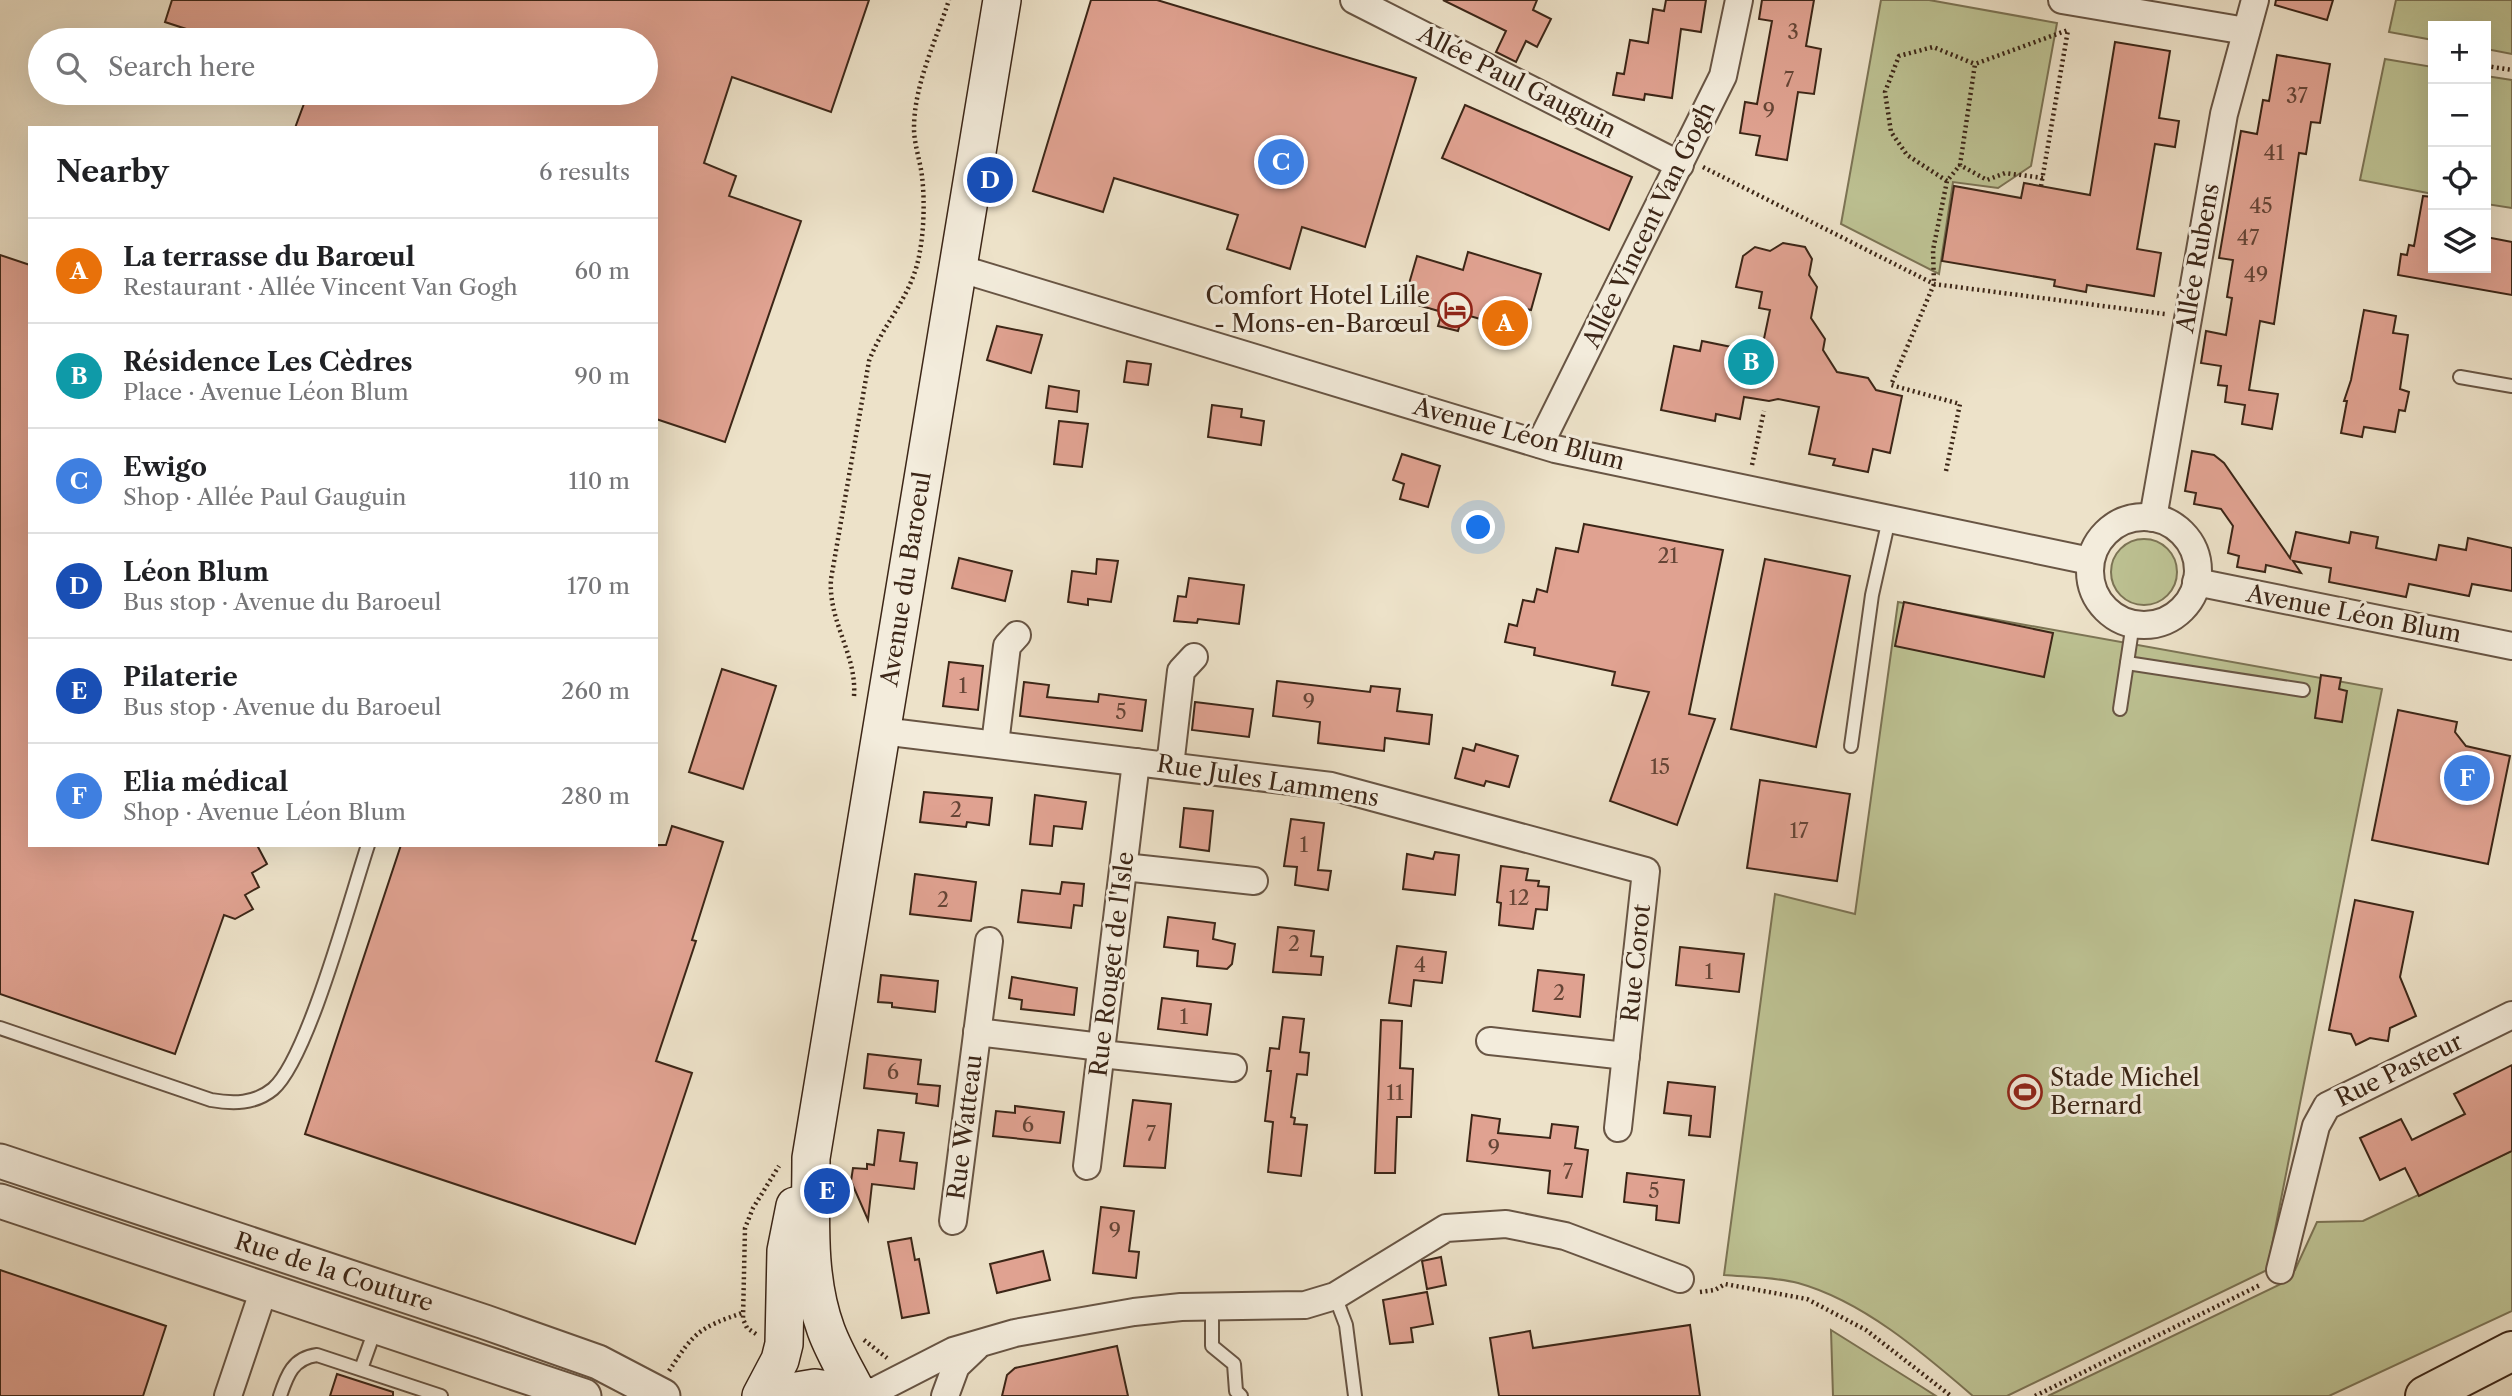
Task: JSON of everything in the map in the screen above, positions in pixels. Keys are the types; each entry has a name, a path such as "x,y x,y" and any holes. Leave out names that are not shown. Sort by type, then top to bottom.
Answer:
{"highway":[{"path":"2434,1391 2512,1351"}],"main road":[{"name":"Avenue du Baroeul","path":"761,1396 782,1352 788,1240 797,1159 882,731 1002,0"},
{"name":"Avenue du Baroeul","path":"797,1159 817,1297 826,1331 862,1395"},
{"path":"766,1396 815,1388 862,1395"}],"street":[{"name":"Allée Paul Gauguin","path":"1354,0 1681,161"},
{"name":"Allée Vincent Van Gogh","path":"1540,444 1726,68 1739,0"},
{"name":"Allée Rubens","path":"2152,517 2220,133 2255,0"},
{"path":"2067,1 2246,31"},
{"name":"Avenue Léon Blum","path":"958,268 1540,444 2090,561"},
{"path":"2152,517 2172,526 2188,541 2196,561 2196,582 2188,601 2173,616 2154,624 2133,623 2114,615 2099,601 2091,582 2090,561 2098,542 2113,527 2132,518 2152,517"},
{"name":"Avenue Léon Blum","path":"2196,582 2512,646"},
{"path":"995,744 1007,646 1017,635"},
{"path":"1170,766 1181,671 1194,657"},
{"name":"Rue Jules Lammens","path":"882,731 1351,790 1646,871"},
{"name":"Rue Rouget de l'Isle","path":"1087,1166 1136,762"},
{"path":"1124,867 1254,881"},
{"name":"Rue Corot","path":"1618,1128 1646,871"},
{"name":"Rue Watteau","path":"953,1221 989,942"},
{"name":"Rue Pasteur","path":"2280,1270 2316,1126 2327,1106 2512,1015"},
{"name":"Rue Watteau","path":"977,1032 1233,1068"},
{"name":"Rue Corot","path":"1490,1041 1626,1056"},
{"name":"Rue de la Couture","path":"0,1161 485,1322 598,1362 660,1394"},
{"name":"Rue de la Couture","path":"0,1201 584,1396"},
{"path":"862,1395 953,1352 984,1342 1134,1312 1305,1305 1335,1296 1446,1228 1506,1224 1565,1236 1672,1276"},
{"path":"228,1396 264,1289"},
{"path":"944,1396 956,1366 984,1342"}],"lane":[{"path":"2460,377 2512,386"},
{"path":"1851,746 1872,595 1889,519"},
{"path":"2120,709 2133,623"},
{"path":"2127,663 2303,690"},
{"path":"0,1028 211,1100 245,1102 264,1095 286,1073 303,1041 367,847"},
{"path":"1335,1296 1346,1325 1355,1396"},
{"path":"1212,1307 1212,1346 1234,1364 1236,1391 1241,1396"},
{"path":"361,1369 376,1326"},
{"path":"280,1396 293,1365 309,1356 326,1356 442,1396"}],"path":[{"path":"854,708 853,669 832,612 831,579 869,361 879,338 904,301 918,261 923,193 914,129 915,116 920,88 949,0"},
{"path":"2042,186 2068,30 2067,1"},
{"path":"1947,181 1907,155 1891,132 1885,92 1899,55 1933,47 1975,64 2068,30"},
{"path":"1946,471 1960,404 1891,385 1934,284 1933,250 1947,181 1960,165 1975,64"},
{"path":"2491,67 2512,70"},
{"path":"1681,161 1934,284 2188,317"},
{"path":"1960,165 1987,180 2005,173 2043,178"},
{"path":"1747,490 1764,411"},
{"path":"747,1328 742,1313 745,1228 753,1208 797,1159"},
{"path":"2035,1396 2274,1278 2280,1270"},
{"path":"1672,1276 1676,1287 1691,1292 1704,1293 1725,1284 1807,1299 1866,1330 1951,1396"},
{"path":"660,1394 692,1336 711,1324 742,1313"}],"green space":[{"path":"1881,0 1929,0 2057,23 2031,166 1998,188 1953,182 1939,274 1841,224"},
{"path":"2396,0 2512,0 2512,54 2491,50 2491,21 2428,21 2428,39 2389,32"},
{"path":"2385,59 2428,66 2428,193 2360,180"},
{"path":"2491,77 2512,80 2512,208 2491,205"},
{"path":"2138,539 2150,539 2162,544 2172,554 2177,572 2175,585 2162,600 2150,605 2138,605 2126,600 2116,590 2111,578 2111,566 2116,554 2126,544"},
{"name":"Stade Michel Bernard","path":"1898,602 2382,689 2267,1270 2007,1396 1973,1396 1891,1330 1846,1302 1822,1291 1780,1280 1724,1275 1775,894 1855,914"},
{"path":"2512,1151 2512,1311 2329,1396 2048,1396 2283,1283 2295,1270 2317,1222 2363,1221"},
{"path":"1831,1330 1922,1387 1936,1396 1833,1396"}],"building":[{"path":"172,0 869,0 831,112 732,77 704,163 736,176 729,196 801,221 725,442 658,420 658,126 296,126 304,105 658,105 658,28 183,28 165,22"},
{"path":"1091,0 1157,0 1416,78 1365,247 1302,227 1290,269 1227,249 1238,215 1114,178 1103,212 1033,191"},
{"path":"1443,0 1537,0 1533,10 1551,19 1537,47 1526,41 1516,62 1496,52 1506,31"},
{"path":"1666,0 1706,0 1701,32 1681,29 1672,98 1645,94 1644,100 1613,95 1617,73 1624,74 1630,40 1648,43 1653,9 1664,11"},
{"path":"1762,0 1814,0 1806,46 1821,49 1814,94 1798,92 1787,160 1756,155 1760,136 1740,133 1745,102 1757,104 1772,21 1759,19"},
{"path":"2276,0 2333,0 2327,20 2275,5"},
{"path":"2115,42 2170,51 2159,118 2179,121 2175,147 2155,144 2137,249 2161,253 2154,296 2087,285 2086,292 2054,286 2055,280 1942,261 1954,186 2021,198 2024,183 2090,195"},
{"path":"2277,55 2330,64 2320,123 2311,122 2306,154 2299,153 2274,324 2260,321 2249,390 2278,394 2272,429 2242,424 2245,405 2225,402 2227,386 2218,385 2221,366 2201,363 2206,331 2226,335 2232,298 2227,297 2233,260 2219,258 2241,131 2257,134 2263,100 2269,101"},
{"path":"1465,105 1632,177 1609,230 1442,158"},
{"path":"2423,196 2428,196 2428,273 2491,273 2491,238 2512,242 2512,295 2398,275 2401,254 2407,255 2409,245 2414,246"},
{"path":"1783,243 1805,247 1812,259 1809,275 1817,287 1811,318 1825,339 1823,350 1837,372 1868,378 1876,390 1902,396 1890,453 1873,449 1868,472 1833,465 1835,459 1809,454 1819,407 1778,399 1769,401 1744,397 1740,419 1716,414 1715,421 1661,410 1674,346 1700,351 1702,341 1761,353 1770,310 1759,308 1762,292 1736,287 1743,256 1755,247 1770,251"},
{"path":"1468,252 1541,274 1531,310 1521,308 1515,329 1463,314 1458,331 1438,326 1442,312 1404,301 1417,256 1463,270"},
{"path":"0,255 28,264 28,847 258,847 267,864 252,873 259,887 245,895 253,909 235,919 224,915 175,1054 0,994"},
{"path":"2364,310 2396,316 2393,333 2408,335 2400,389 2409,392 2405,411 2399,410 2395,432 2364,427 2362,437 2341,433 2347,401 2344,401 2351,380"},
{"path":"997,326 1042,335 1031,373 987,360"},
{"path":"1127,361 1151,364 1148,385 1124,382"},
{"path":"1049,386 1079,391 1077,412 1046,408"},
{"path":"1212,405 1242,409 1241,417 1264,421 1261,445 1208,437"},
{"path":"1059,421 1088,424 1082,467 1054,464"},
{"path":"2192,451 2214,455 2224,463 2290,558 2296,532 2349,543 2351,532 2378,537 2376,548 2436,560 2439,545 2466,550 2468,538 2512,548 2512,591 2472,584 2469,596 2409,584 2406,597 2329,582 2331,568 2293,561 2301,573 2266,565 2265,572 2237,567 2239,556 2228,553 2233,526 2221,509 2194,504 2196,493 2185,491"},
{"path":"1402,454 1440,466 1428,507 1400,499 1404,484 1393,480"},
{"path":"1584,524 1723,550 1689,714 1715,719 1677,825 1610,801 1649,692 1612,685 1615,672 1534,655 1535,648 1505,642 1509,624 1517,626 1523,600 1534,602 1537,589 1547,592 1556,548 1578,552"},
{"path":"959,558 1012,571 1005,601 952,588"},
{"path":"1097,559 1118,561 1111,602 1088,599 1088,605 1068,602 1072,571 1096,574"},
{"path":"1765,559 1850,576 1816,747 1731,729"},
{"path":"1189,578 1244,585 1239,624 1198,619 1197,623 1174,621 1178,596 1186,597"},
{"path":"1904,602 2053,633 2044,677 1895,646"},
{"path":"949,662 983,666 978,710 943,706"},
{"path":"722,669 776,686 743,789 689,772"},
{"path":"2321,675 2341,678 2339,689 2347,691 2342,722 2315,718"},
{"path":"1277,681 1370,692 1371,686 1400,689 1397,711 1432,715 1429,744 1385,738 1384,751 1318,743 1320,722 1273,716"},
{"path":"1024,682 1049,685 1047,697 1098,702 1099,694 1146,700 1142,731 1020,716"},
{"path":"1195,702 1253,709 1249,737 1192,730"},
{"path":"2398,710 2457,722 2455,732 2466,746 2510,756 2488,864 2372,840"},
{"path":"1476,744 1518,756 1509,787 1486,781 1484,786 1455,778 1463,748 1474,751"},
{"path":"1760,780 1850,794 1837,881 1747,868"},
{"path":"924,792 992,798 989,825 967,822 966,827 920,822"},
{"path":"1035,795 1086,802 1082,829 1054,826 1052,846 1030,844"},
{"path":"1184,808 1213,811 1209,851 1180,847"},
{"path":"1291,819 1324,823 1318,870 1331,871 1328,890 1295,885 1297,867 1284,866"},
{"path":"672,826 723,842 692,940 696,941 656,1061 692,1073 635,1244 305,1134 400,847 666,845"},
{"path":"1435,852 1459,855 1455,895 1403,889 1407,854 1433,859"},
{"path":"1501,866 1528,869 1526,880 1539,881 1538,886 1549,887 1547,910 1536,909 1533,929 1499,925 1501,903 1497,902"},
{"path":"915,874 976,882 971,921 910,914"},
{"path":"1062,882 1084,884 1082,906 1074,905 1071,928 1018,922 1022,890 1060,894"},
{"path":"2355,900 2413,912 2400,977 2416,1016 2390,1028 2388,1041 2370,1038 2356,1045 2351,1034 2329,1030"},
{"path":"1168,917 1215,923 1213,939 1235,944 1232,964 1227,969 1197,966 1198,951 1164,947"},
{"path":"1278,927 1314,931 1311,956 1323,957 1321,975 1273,972"},
{"path":"1397,946 1446,952 1442,983 1414,980 1411,1006 1389,1003"},
{"path":"1680,947 1744,954 1739,992 1676,985"},
{"path":"1538,970 1584,975 1580,1017 1533,1011"},
{"path":"881,975 938,981 935,1012 892,1007 892,1003 878,1002"},
{"path":"1012,977 1077,988 1074,1015 1021,1009 1022,1000 1009,998"},
{"path":"1162,998 1211,1004 1207,1035 1158,1029"},
{"path":"1283,1017 1304,1019 1300,1052 1309,1053 1307,1075 1297,1074 1291,1117 1295,1118 1294,1124 1307,1125 1301,1176 1268,1172 1273,1122 1265,1121 1271,1071 1267,1071 1270,1048 1279,1049"},
{"path":"1381,1020 1402,1021 1400,1068 1413,1069 1411,1117 1397,1117 1395,1173 1375,1173"},
{"path":"868,1054 921,1060 918,1084 940,1086 938,1106 916,1103 917,1094 864,1088"},
{"path":"2512,1065 2512,1151 2419,1196 2405,1168 2380,1180 2360,1138 2401,1119 2412,1140 2465,1114 2454,1094"},
{"path":"1668,1082 1715,1087 1710,1137 1689,1135 1691,1116 1664,1113"},
{"path":"1133,1100 1171,1104 1165,1168 1124,1166"},
{"path":"1015,1106 1064,1112 1060,1143 993,1136 996,1111 1015,1113"},
{"path":"1472,1115 1500,1119 1498,1133 1550,1138 1552,1124 1578,1127 1575,1148 1588,1150 1582,1197 1548,1193 1550,1171 1467,1161"},
{"path":"878,1130 904,1133 900,1161 917,1163 914,1189 872,1184 868,1220 851,1181 853,1168 867,1169 867,1164 874,1165"},
{"path":"1627,1173 1684,1180 1679,1223 1656,1220 1657,1206 1624,1202"},
{"path":"1101,1207 1134,1211 1129,1251 1139,1252 1136,1278 1093,1273"},
{"path":"911,1238 915,1260 919,1259 929,1313 902,1318 888,1242"},
{"path":"1043,1251 1050,1280 997,1293 990,1264"},
{"path":"1441,1257 1446,1285 1427,1289 1422,1261"},
{"path":"0,1270 166,1326 143,1396 0,1396"},
{"path":"1427,1292 1433,1324 1411,1328 1413,1342 1390,1344 1383,1300"},
{"path":"1690,1325 1700,1396 1499,1396 1490,1338 1530,1331 1533,1348"},
{"path":"1117,1346 1128,1396 1002,1396 1007,1375 1015,1368"},
{"path":"337,1374 393,1392 393,1396 330,1396"}],"place":[{"name":"Ewigo","path":"1281,162"},
{"name":"Léon Blum","path":"990,180"},
{"name":"Comfort Hotel Lille - Mons-en-Barœul","path":"1455,310"},
{"name":"La terrasse du Barœul","path":"1505,323"},
{"name":"Résidence Les Cèdres","path":"1751,362"},
{"name":"Elia médical","path":"2467,778"},
{"name":"Stade Michel Bernard","path":"2025,1092"},
{"name":"Pilaterie","path":"827,1191"}]}
